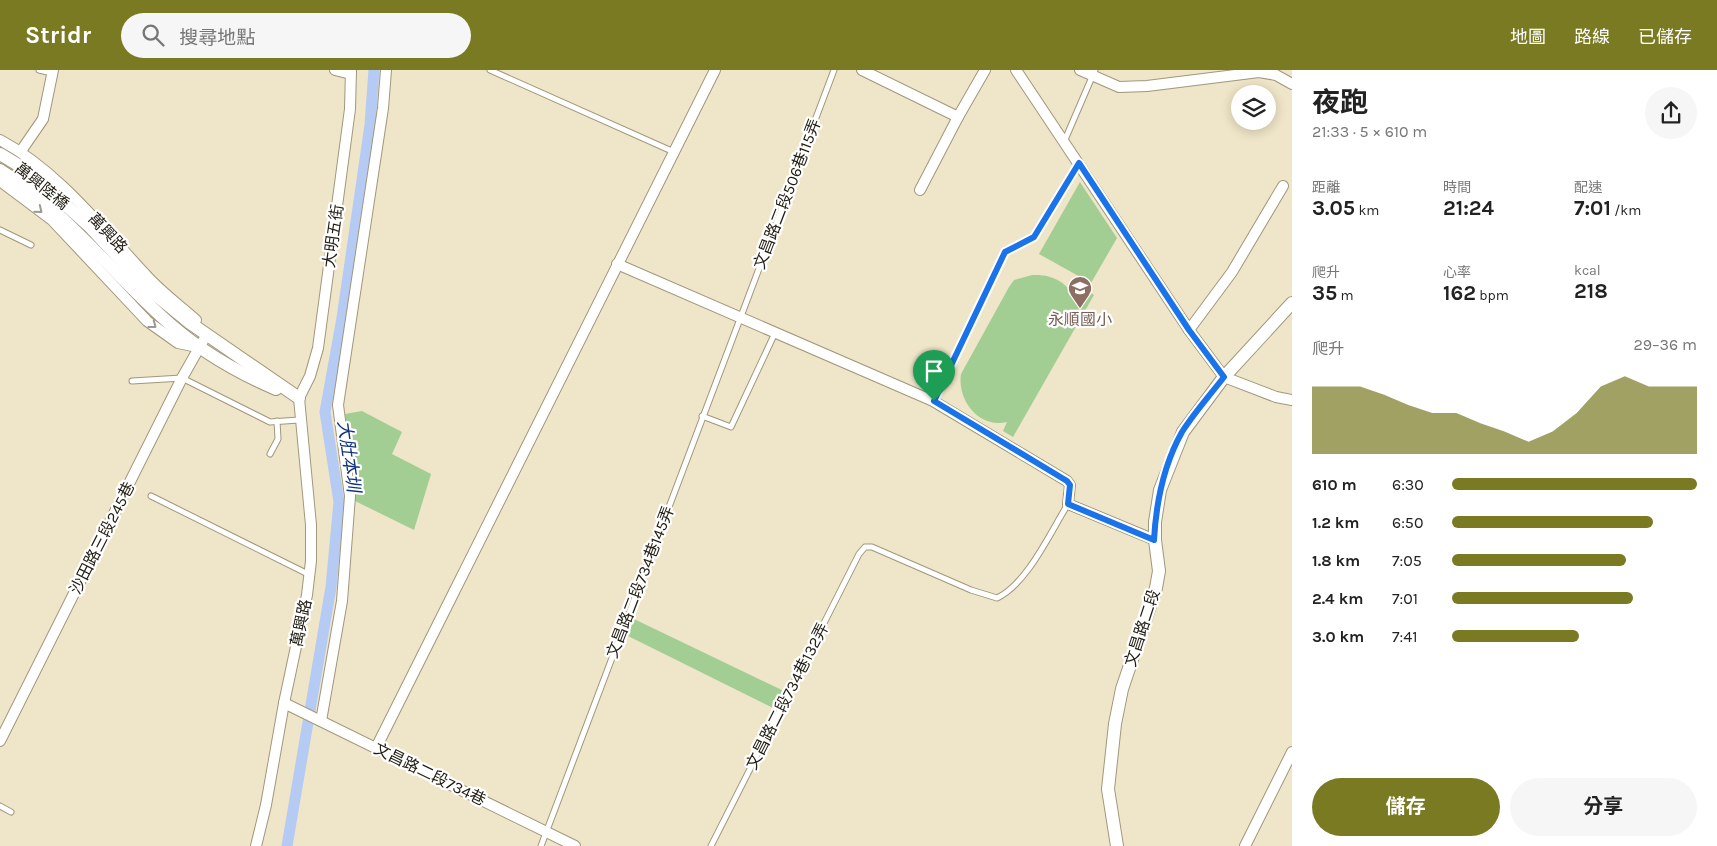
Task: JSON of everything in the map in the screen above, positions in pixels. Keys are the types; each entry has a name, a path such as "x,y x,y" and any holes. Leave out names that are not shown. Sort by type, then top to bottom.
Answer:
{"street":[{"path":"335,70 351,72"},
{"path":"321,721 342,602 350,496 338,404 386,70"},
{"path":"376,748 504,496 617,264 715,70"},
{"path":"862,70 958,117"},
{"path":"920,190 985,70"},
{"path":"1016,70 1189,330 1224,377 1276,397 1292,400"},
{"path":"1080,70 1093,73 1119,88 1259,72 1276,76 1292,84"},
{"path":"21,151 44,119 52,71"},
{"name":"大明五街","path":"299,398 310,376 318,348 350,109 351,72"},
{"name":"萬興路","path":"0,140 21,151 93,217 147,276 198,322 203,342"},
{"name":"萬興陸橋","path":"0,154 28,171 89,226 185,328"},
{"name":"萬興陸橋","path":"0,170 45,202 129,286 185,328"},
{"name":"萬興路","path":"0,181 52,220 148,321 178,344 203,342"},
{"path":"1189,330 1232,272 1283,186"},
{"path":"617,264 934,401 1067,481 1070,485 1068,504 1154,540"},
{"name":"文昌路二段","path":"1117,846 1108,789 1114,724 1122,690 1156,588 1159,571 1154,540 1160,490 1182,432 1224,377 1292,303"},
{"name":"萬興路","path":"185,328 246,376 299,398 311,525 310,574 266,805 256,846"},
{"name":"沙田路三段245巷","path":"0,741 182,378 203,342"},
{"name":"文昌路二段734巷","path":"284,703 576,846"},
{"path":"1245,846 1292,752"}],"lane":[{"path":"39,70 52,71"},
{"path":"490,70 674,152"},
{"name":"文昌路二段506巷115弄","path":"740,318 834,70"},
{"path":"1064,142 1093,73"},
{"path":"934,401 1005,252 1034,237 1079,163"},
{"path":"0,230 31,245"},
{"name":"文昌路二段734巷145弄","path":"541,846 740,318"},
{"path":"702,416 731,427 776,334"},
{"path":"132,381 182,378 270,422 300,420"},
{"path":"270,454 278,439 277,421"},
{"path":"151,496 310,574"},
{"name":"文昌路二段734巷132弄","path":"711,846 859,554 865,547 872,547 971,590 997,598 1009,593 1034,560 1068,504"},
{"path":"0,806 10,812"}],"green space":[{"path":"1080,182 1117,238 1091,283 1039,254"},
{"path":"1032,275 1046,276 1058,280 1068,288 1076,300 1084,288 1094,295 1013,437 1003,431 1007,422 987,421 972,410 962,393 961,374 1014,280"},
{"path":"362,411 402,432 392,454 431,474 414,530 353,500 354,473 345,414"},
{"path":"634,619 784,691 775,709 628,636"}],"waterway":[{"name":"大肚本圳","path":"287,846 331,587 339,502 325,412 342,318 370,125 374,70"}],"place":[{"name":"永順國小","path":"1080,309"}],"route":[{"path":"1079,163 1189,330 1224,377 1182,432 1160,490 1154,540 1068,504 1070,485 1067,481 934,401 1005,252 1034,237 1079,163"}]}
